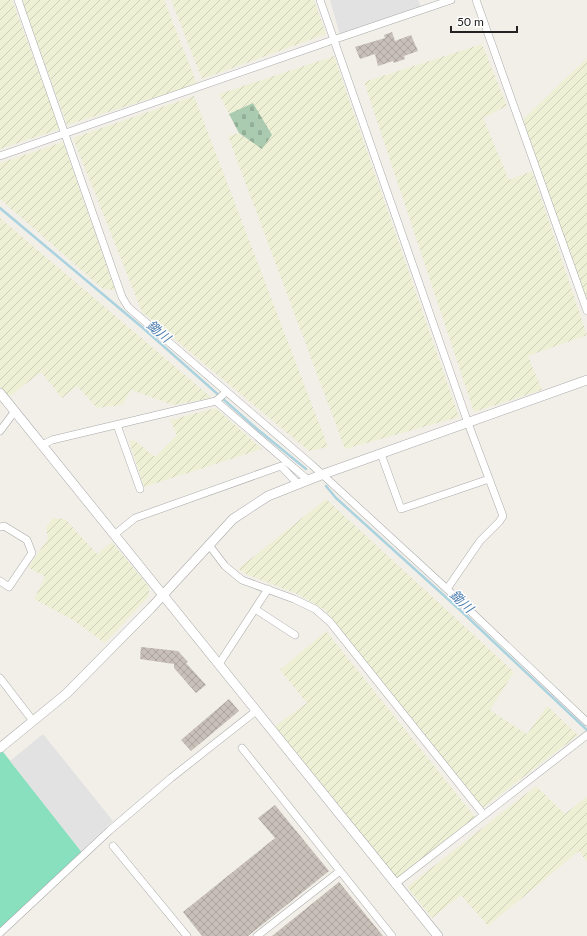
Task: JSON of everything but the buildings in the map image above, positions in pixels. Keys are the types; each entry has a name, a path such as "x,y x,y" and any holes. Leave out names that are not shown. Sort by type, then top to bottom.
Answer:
{"street":[{"path":"18,0 66,133 122,297 128,307 225,393 312,465 321,475 447,589 587,722"},
{"path":"320,0 468,423 503,516 480,541 447,589"},
{"path":"0,156 451,0"},
{"path":"476,0 587,311"},
{"path":"0,748 66,694 163,595 233,519 268,496 321,475 587,380"},
{"path":"0,393 438,936"},
{"path":"42,445 52,440 218,400 225,393"},
{"path":"218,400 308,480"},
{"path":"0,431 15,411"},
{"path":"117,425 140,489"},
{"path":"381,454 401,509 489,479"},
{"path":"114,535 136,518 281,466 298,484"},
{"path":"0,527 4,526 27,540 32,553 9,586 0,581"},
{"path":"209,545 225,566 242,580 294,599 315,609 330,622 484,815"},
{"path":"219,664 268,589"},
{"path":"255,609 295,635"},
{"path":"0,678 33,721"},
{"path":"3,933 109,831 171,778 256,710"},
{"path":"395,884 587,735"},
{"path":"242,748 392,936"},
{"path":"113,846 187,936"},
{"path":"257,936 340,871"}],"green space":[{"path":"0,0 12,0 60,129 0,149"},
{"path":"22,0 164,0 197,84 67,125"},
{"path":"171,0 314,0 326,34 202,79"},
{"path":"482,44 507,106 483,118 509,180 532,171 587,335 528,356 542,390 474,412 364,82"},
{"path":"334,56 459,417 345,449 228,136 239,133 262,148 254,104 229,114 219,94"},
{"path":"587,58 587,303 523,119"},
{"path":"194,96 328,447 309,451 142,312 73,138"},
{"path":"253,103 272,135 262,149 239,133 229,114"},
{"path":"63,142 115,290 103,289 0,199 0,163"},
{"path":"0,218 212,398 173,405 131,390 122,405 97,408 77,386 62,398 41,372 9,397 0,386"},
{"path":"216,408 262,449 144,487 129,441 134,440 155,457 177,435 170,420"},
{"path":"326,499 514,672 490,710 527,734 547,706 578,735 483,808 325,610 297,594 248,575 238,569"},
{"path":"53,518 65,519 97,554 112,542 149,587 149,596 105,643 73,620 34,599 45,577 28,567 48,539 46,527"},
{"path":"326,631 475,817 397,878 275,726 307,703 280,670"},
{"path":"0,748 84,855 0,929"},
{"path":"536,786 565,814 587,796 587,862 579,851 488,926 461,895 432,918 407,887"}],"shaded area":[{"path":"330,0 418,0 421,7 340,35"},
{"path":"43,734 113,821 81,851 10,761"}],"waterway":[{"name":"鋤川","path":"0,208 143,328 257,429 306,469"},
{"name":"鋤川","path":"326,486 336,498 460,610 587,730"}]}
